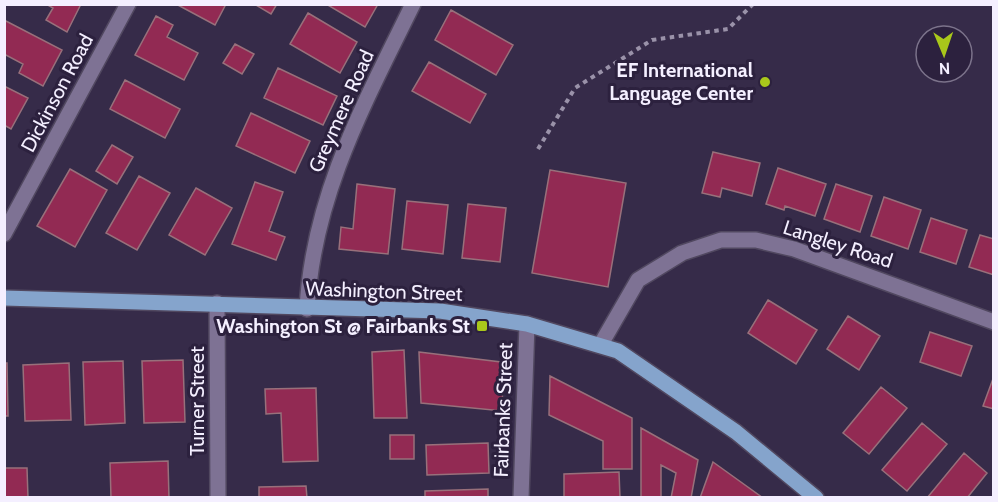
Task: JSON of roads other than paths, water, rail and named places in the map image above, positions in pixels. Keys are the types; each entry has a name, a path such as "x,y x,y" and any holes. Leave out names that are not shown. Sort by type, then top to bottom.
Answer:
{"main road":[{"name":"Washington Street","path":"4,298 217,303 307,309 440,311 527,324 601,344 618,351 736,432 816,498"}],"street":[{"name":"Dickinson Road","path":"4,234 128,4"},
{"name":"Greymere Road","path":"307,309 309,273 322,212 345,144 413,4"},
{"name":"Langley Road","path":"601,344 639,280 682,253 721,240 756,240 795,249 993,322"},
{"name":"Turner Street","path":"217,303 218,498"},
{"name":"Fairbanks Street","path":"522,498 527,324"}],"place":[{"name":"EF International Language Center","path":"765,82"},
{"name":"Washington St @ Fairbanks St","path":"482,326"}]}
